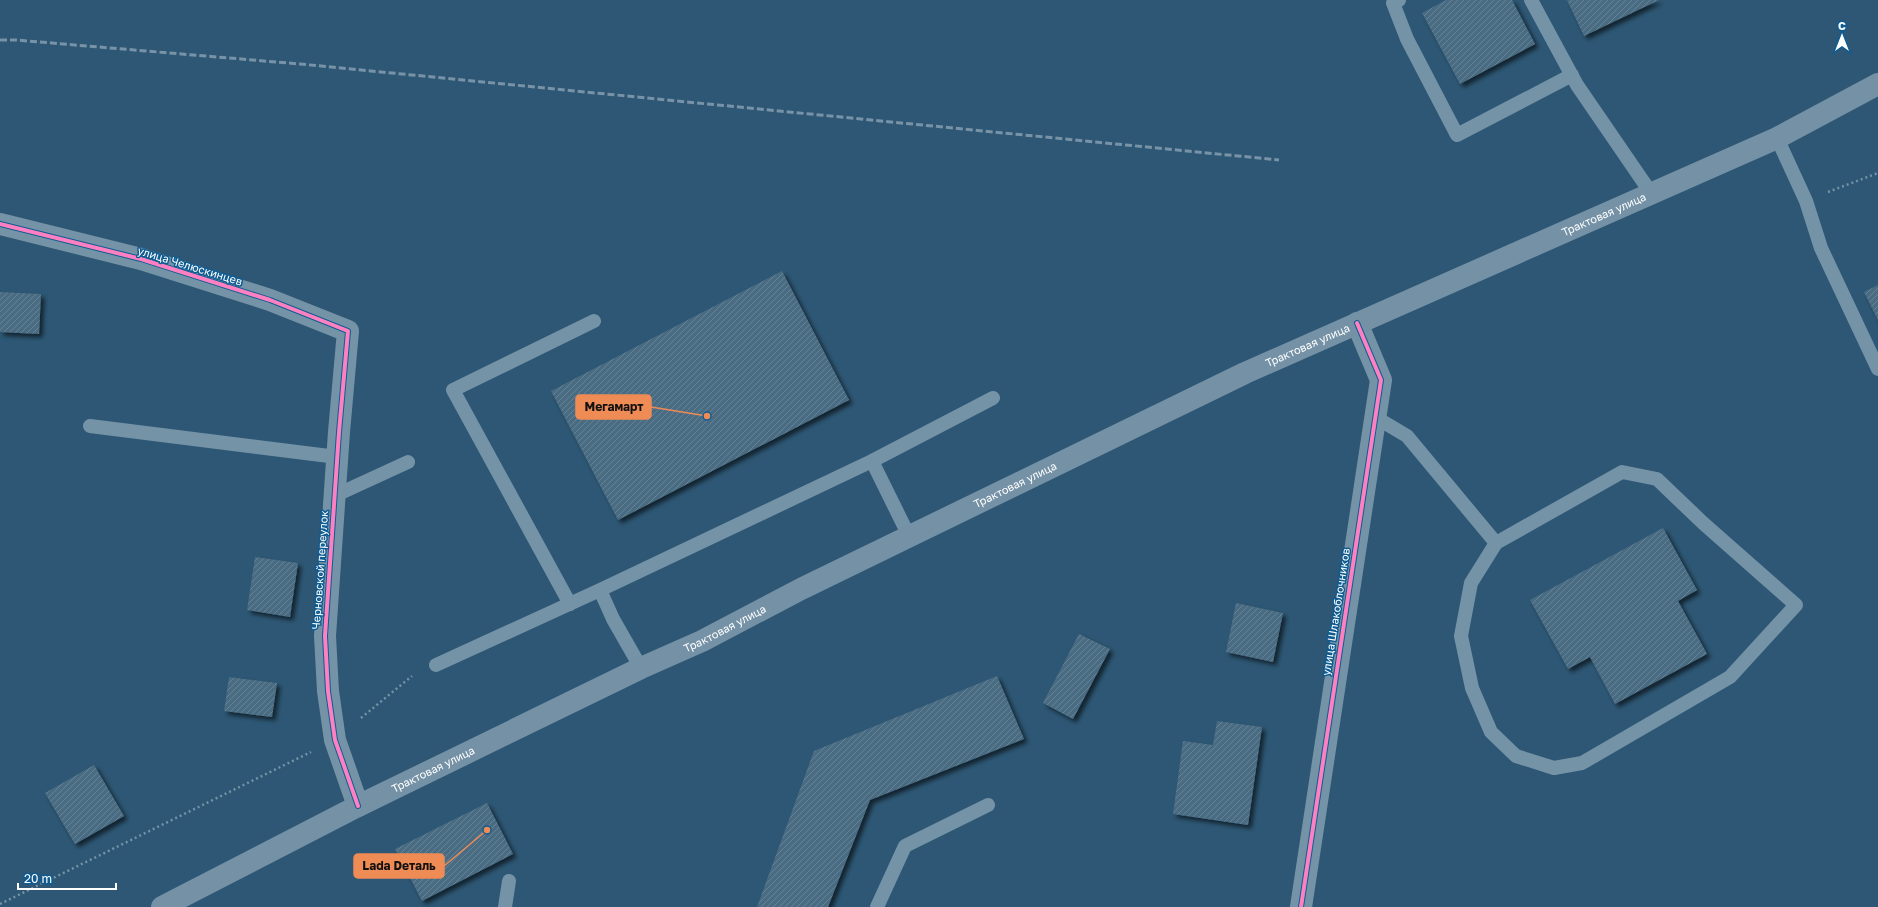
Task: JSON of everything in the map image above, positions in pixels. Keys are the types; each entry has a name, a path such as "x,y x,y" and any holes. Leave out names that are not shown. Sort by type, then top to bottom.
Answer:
{"main road":[{"name":"Трактовая улица","path":"162,907 358,806 641,668 702,641 801,589 1245,373 1777,138 1878,84"}],"street":[{"name":"улица Челюскинцев","path":"0,224 140,259 270,300 348,331"},
{"name":"улица Шлакоблочников","path":"1301,907 1381,380 1357,323"},
{"name":"Черновской переулок","path":"348,331 334,496 325,636 328,691 335,740 358,806"}],"lane":[{"path":"1399,0 1393,3 1407,39 1457,135 1572,75"},
{"path":"1531,0 1572,75 1651,193"},
{"path":"1777,138 1806,201 1821,248 1878,369"},
{"path":"570,604 453,390 594,321"},
{"path":"436,665 600,590 872,461 993,398"},
{"path":"1375,417 1407,436 1496,543"},
{"path":"90,426 337,458"},
{"path":"872,461 909,536"},
{"path":"334,496 408,462"},
{"path":"1622,472 1657,479 1703,523 1796,605 1730,677 1582,763 1554,768 1516,756 1491,732 1472,688 1461,636 1472,583 1496,543 1622,472"},
{"path":"600,590 613,619 641,668"},
{"path":"877,907 905,846 988,805"},
{"path":"505,907 508,881"}],"path":[{"path":"1806,201 1878,173"},
{"path":"0,904 335,740 412,676"}],"building":[{"path":"1446,0 1512,0 1535,44 1460,84 1422,13"},
{"path":"1567,0 1659,0 1584,36"},
{"path":"782,271 849,400 618,520 551,391"},
{"path":"1878,285 1878,320 1864,292"},
{"path":"0,292 41,294 39,334 0,332"},
{"path":"1663,528 1697,590 1678,601 1707,654 1615,704 1590,657 1568,669 1530,600"},
{"path":"255,557 298,563 290,617 247,610"},
{"path":"1236,603 1283,613 1273,662 1226,652"},
{"path":"1079,634 1110,649 1073,719 1043,703"},
{"path":"997,676 1024,739 870,800 828,907 757,907 814,751"},
{"path":"229,677 277,683 272,717 224,711"},
{"path":"1217,721 1262,727 1248,825 1173,814 1183,741 1213,745"},
{"path":"94,765 124,816 75,844 45,793"},
{"path":"487,803 513,854 422,901 395,849"}],"railway":[{"path":"0,40 16,40 300,64 1279,160"}],"cycle path":[{"path":"0,224 141,259 270,300 348,331 339,432 325,636 328,691 335,740 358,806"},
{"path":"1301,907 1381,380 1357,323"}],"place":[{"name":"Мегамарт","path":"707,416"},
{"name":"Lada Dеталь","path":"487,830"}]}
